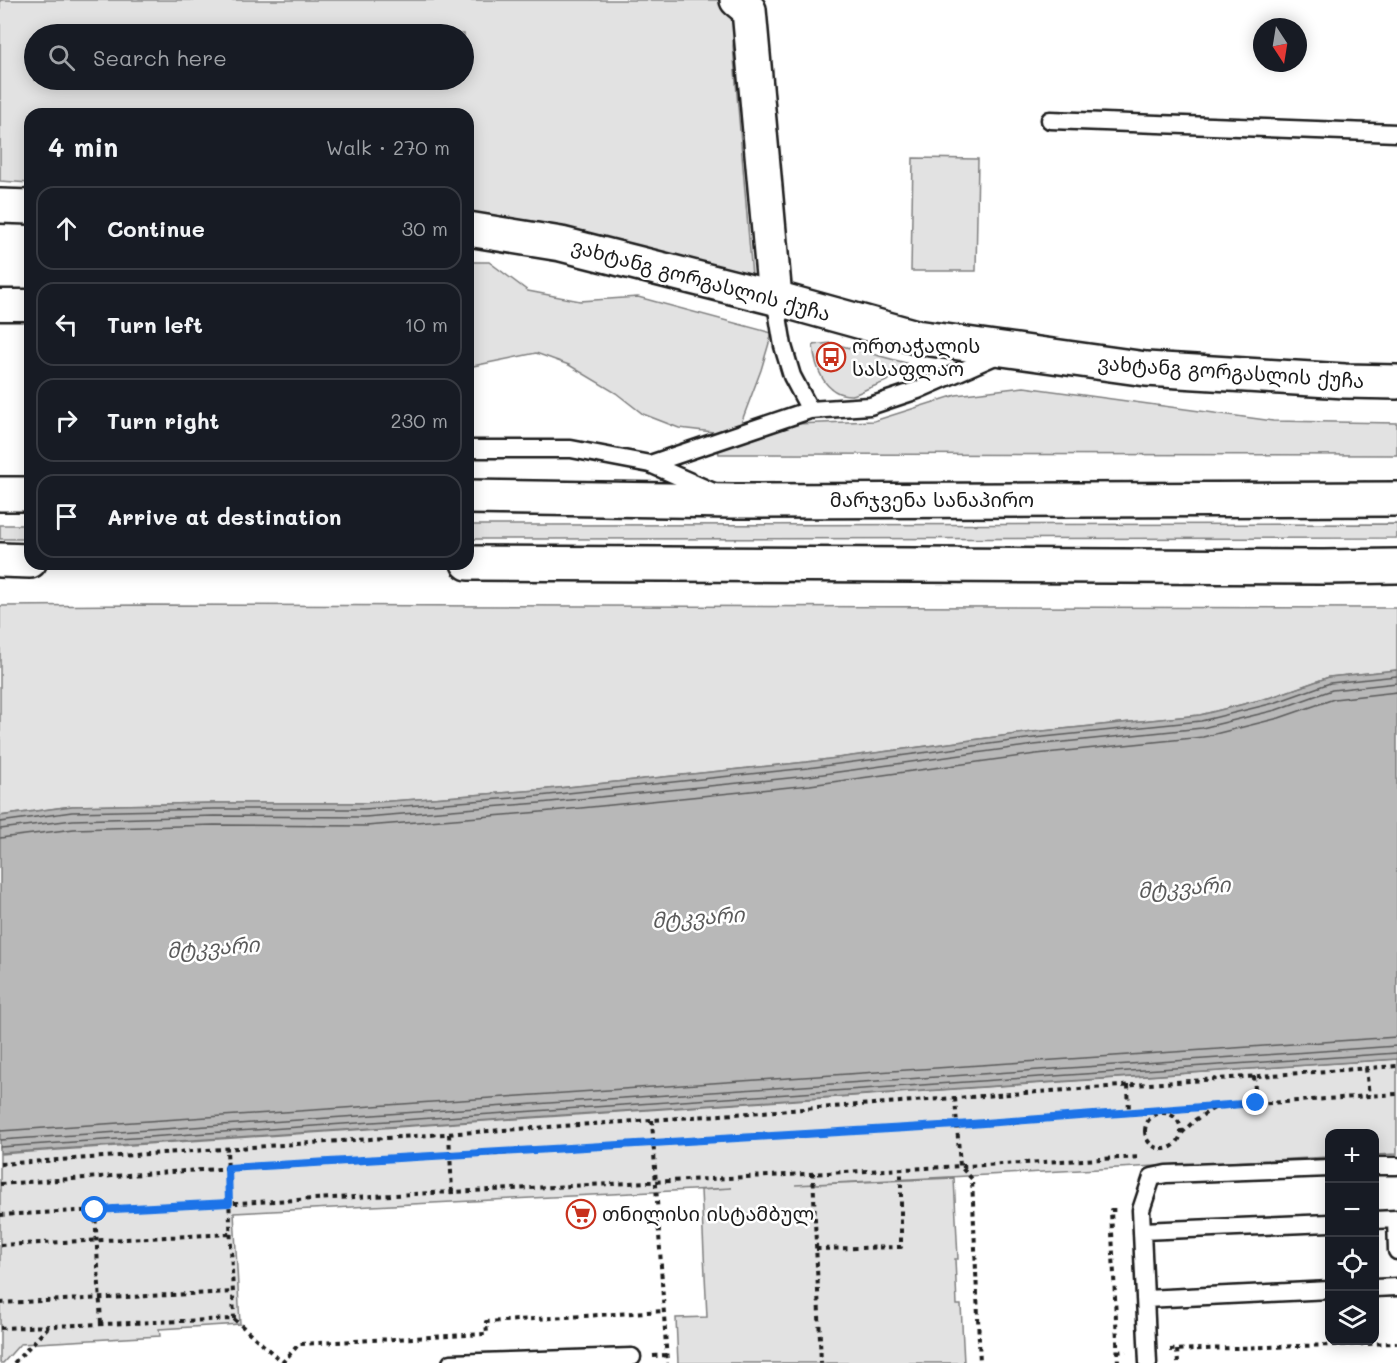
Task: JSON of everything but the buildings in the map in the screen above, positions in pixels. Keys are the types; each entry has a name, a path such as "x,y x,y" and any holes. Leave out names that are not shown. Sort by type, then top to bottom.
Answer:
{"main road":[{"path":"745,3 775,298"},
{"path":"0,206 24,207"},
{"name":"ვახტანგ გორგასლის ქუჩა","path":"474,231 561,244 775,298 916,337 1146,369 1345,381 1392,375"},
{"path":"0,494 24,494"},
{"name":"მარჯვენა სანაპირო","path":"474,497 734,501 1397,499"},
{"path":"0,560 24,561"},
{"path":"474,563 1397,566"}],"lane":[{"path":"1050,120 1397,133"},
{"path":"0,298 24,298"},
{"path":"775,298 783,346 789,366 810,410"},
{"path":"0,312 24,312"},
{"path":"650,464 810,410 870,406 918,390 1009,350"},
{"path":"474,449 571,449 650,464 734,501"},
{"path":"1379,1166 1397,1166"},
{"path":"1148,1357 1141,1210 1152,1177 1166,1174 1325,1168"},
{"path":"1379,1220 1396,1220 1397,1251"},
{"path":"1142,1231 1325,1223"},
{"path":"1379,1288 1397,1287"},
{"path":"1145,1299 1325,1290"},
{"path":"451,1363 632,1357"}],"path":[{"path":"0,1164 1397,1066"},
{"path":"1366,1068 1369,1096"},
{"path":"1254,1076 1256,1103"},
{"path":"1128,1085 1129,1112"},
{"path":"0,1184 228,1168 957,1125 1129,1112 1159,1112 1397,1094"},
{"path":"955,1098 960,1166 972,1179 981,1363"},
{"path":"1182,1133 1179,1122 1171,1114 1159,1112 1149,1119 1144,1129 1147,1141 1155,1148 1167,1150 1177,1144 1182,1133 1195,1120 1217,1106"},
{"path":"652,1120 667,1363"},
{"path":"449,1134 452,1191"},
{"path":"227,1149 234,1318 282,1363 298,1344 487,1334 486,1322 664,1311"},
{"path":"0,1215 1144,1157"},
{"path":"816,1249 902,1247 901,1168"},
{"path":"813,1173 821,1363"},
{"path":"95,1210 101,1324"},
{"path":"1118,1363 1111,1210 1141,1210"},
{"path":"0,1245 231,1234"},
{"path":"0,1303 233,1292"},
{"path":"0,1328 234,1318"},
{"path":"14,1363 49,1326"},
{"path":"1117,1352 1148,1357 1177,1350 1397,1343"},
{"path":"1177,1350 1178,1363"}],"shaded area":[{"path":"0,0 738,0 733,46 752,276 474,214 474,108 24,108 24,183 0,181"},
{"path":"913,158 978,159 976,271 911,271"},
{"path":"474,262 489,262 528,291 580,301 638,297 772,333 740,426 874,421 956,395 1024,387 1273,421 1397,423 1397,455 719,454 713,432 679,428 643,414 616,393 569,365 536,353 474,366"},
{"path":"831,343 906,363 894,377 886,381 852,395 842,394 834,391 823,379 816,362 813,345"},
{"path":"1397,524 1397,538 474,539 474,525"},
{"path":"0,525 24,525 24,539 0,539"},
{"path":"0,606 1397,608 1397,670 1329,677 1272,697 1200,715 1033,732 807,762 539,790 364,803 72,806 0,816"},
{"path":"1397,1059 1397,1154 1379,1155 1379,1129 1325,1129 1325,1157 795,1185 954,1178 958,1259 955,1259 957,1305 961,1305 964,1363 678,1363 676,1318 707,1317 701,1190 732,1188 234,1213 240,1324 159,1329 160,1336 20,1344 3,1363 0,1363 0,1154"}],"water":[{"name":"მტკვარი","path":"1397,670 1397,1059 0,1153 0,816 72,806 364,803 539,790 807,762 1033,732 1200,715 1272,697 1329,677"}],"place":[{"name":"ორთაჭალის სასაფლაო","path":"831,357"},
{"name":"თნილისი ისტამბულ","path":"581,1214"}],"route":[{"path":"95,1210 229,1203 228,1168 957,1125 1256,1103"}]}
